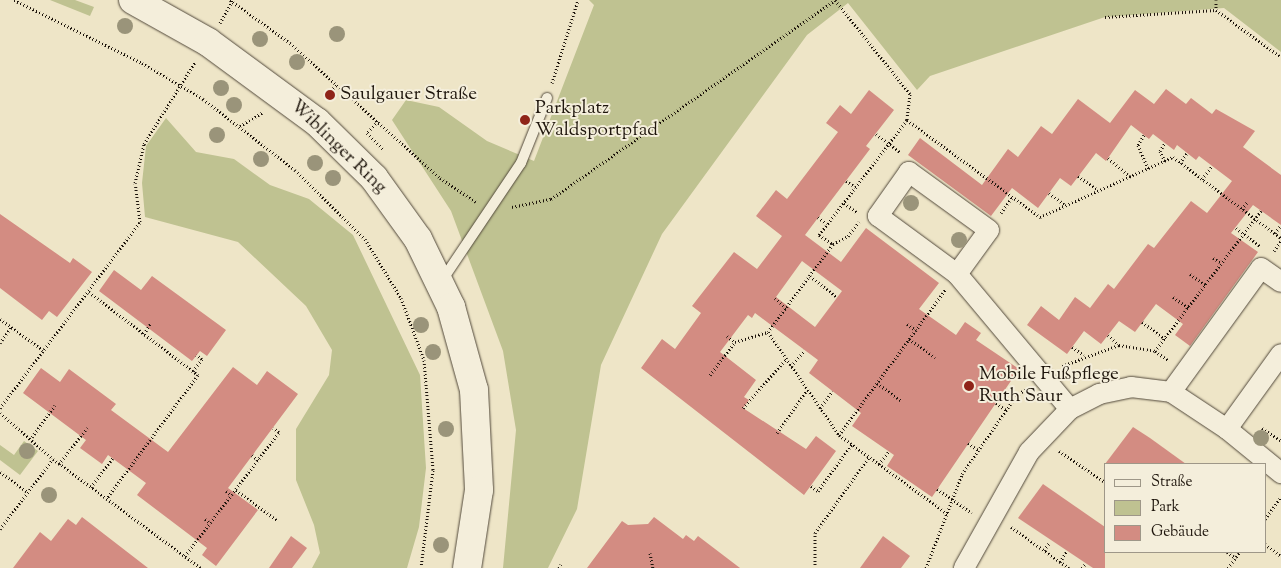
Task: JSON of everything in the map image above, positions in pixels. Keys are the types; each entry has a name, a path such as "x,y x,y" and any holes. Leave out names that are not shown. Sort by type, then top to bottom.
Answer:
{"street":[{"name":"Wiblinger Ring","path":"142,2 208,42 288,99 359,162 404,217 440,282 465,348 479,438 477,508 467,568"},
{"path":"956,274 989,230 909,172 878,216 956,274 1070,409"},
{"path":"1171,392 1262,268 1281,282"},
{"path":"1227,429 1281,354"},
{"path":"964,568 990,519 1040,438 1070,409 1099,394 1131,387 1171,392 1227,429 1281,473"}],"lane":[{"path":"440,282 521,163 547,98"}],"path":[{"path":"14,0 181,85 240,126 346,216 388,275 412,319 424,360 433,448 429,523 421,568"},
{"path":"0,408 140,222 136,182 144,144 232,0 337,84 440,178 490,211 550,199 835,0 910,94 907,120 820,235 833,244"},
{"path":"547,98 578,0"},
{"path":"1216,0 1216,10"},
{"path":"1105,17 1216,10 1281,57"},
{"path":"326,96 337,84"},
{"path":"240,126 264,111"},
{"path":"907,120 1040,217 1173,158 1281,238"},
{"path":"367,133 378,121"},
{"path":"876,134 889,144"},
{"path":"1144,135 1138,145 1148,169"},
{"path":"1165,143 1160,151 1165,161"},
{"path":"1180,163 1187,153"},
{"path":"1108,158 1131,176"},
{"path":"1202,179 1212,166"},
{"path":"1078,176 1098,191"},
{"path":"846,181 856,187"},
{"path":"1049,193 1066,206"},
{"path":"1242,209 1248,201"},
{"path":"1156,351 1262,211"},
{"path":"710,375 735,342 768,332 833,244 848,236 863,216"},
{"path":"818,217 827,224"},
{"path":"1275,233 1281,225"},
{"path":"1236,228 1271,255"},
{"path":"1213,258 1222,263"},
{"path":"839,435 956,274"},
{"path":"1190,274 1205,285"},
{"path":"810,276 837,297"},
{"path":"89,292 198,375 107,498"},
{"path":"1173,297 1189,308"},
{"path":"775,298 786,308"},
{"path":"0,319 43,350"},
{"path":"1142,322 1165,339"},
{"path":"144,334 151,323"},
{"path":"907,324 916,330"},
{"path":"0,342 11,327"},
{"path":"768,332 839,435 949,515 926,568"},
{"path":"1108,335 1119,345"},
{"path":"726,336 735,342"},
{"path":"909,339 935,357"},
{"path":"1072,347 1084,356"},
{"path":"791,366 804,350"},
{"path":"193,371 202,359 196,355"},
{"path":"743,408 786,359"},
{"path":"877,383 902,401"},
{"path":"777,432 807,390"},
{"path":"820,408 833,391"},
{"path":"996,403 1006,410"},
{"path":"32,437 55,405"},
{"path":"0,413 32,437 59,464 201,568"},
{"path":"59,464 87,428"},
{"path":"186,556 279,432 273,428"},
{"path":"1040,438 1104,481"},
{"path":"968,443 978,450"},
{"path":"811,486 818,491 852,444"},
{"path":"879,464 889,451"},
{"path":"252,455 258,460"},
{"path":"815,568 814,532 869,457"},
{"path":"91,487 113,458"},
{"path":"0,529 53,459"},
{"path":"0,472 28,492"},
{"path":"937,489 1044,550 1069,568"},
{"path":"236,490 278,521"},
{"path":"226,491 232,495"},
{"path":"1266,518 1281,497"},
{"path":"205,519 211,523"},
{"path":"1044,550 1050,542"},
{"path":"1266,545 1281,556"},
{"path":"1060,562 1067,551"},
{"path":"650,553 653,568"},
{"path":"1228,553 1236,558"},
{"path":"1228,568 1239,553"},
{"path":"1082,568 1086,563"},
{"path":"559,568 561,564"}],"green space":[{"path":"50,0 75,0 94,7 90,16"},
{"path":"589,0 1281,0 1281,52 1224,8 1105,17 930,76 917,90 848,3 807,35 662,234 601,365 577,509 548,568 503,568 516,430 503,351 451,211 392,120 406,100 439,107 487,141 534,161 594,5"},
{"path":"166,118 196,152 234,159 270,185 309,199 353,235 420,375 426,468 419,527 407,568 312,568 320,553 314,525 296,480 296,429 329,375 332,350 306,306 238,242 145,217 142,183 146,146"},
{"path":"24,441 38,451 20,475 0,460 0,445 14,455"}],"building":[{"path":"1166,89 1186,104 1191,98 1212,114 1216,109 1255,131 1243,147 1281,175 1281,225 1253,205 1231,233 1258,252 1190,346 1175,335 1183,324 1156,304 1135,332 1119,321 1101,344 1084,331 1067,354 1027,325 1041,306 1059,320 1075,297 1090,308 1108,284 1114,289 1148,244 1154,248 1191,201 1207,213 1232,181 1199,156 1196,160 1177,145 1174,150 1153,134 1149,139 1131,125 1106,161 1096,153 1071,186 1060,178 1038,208 1012,188 991,216 908,155 920,138 982,185 1008,149 1018,157 1041,126 1052,134 1078,99 1110,123 1135,90 1154,104"},
{"path":"869,90 894,110 866,146 870,149 805,235 841,262 866,228 939,283 919,309 956,335 965,322 981,333 976,340 1019,369 932,497 887,466 894,455 852,426 861,413 809,373 818,360 755,313 752,318 748,315 720,352 756,380 744,397 749,400 743,408 806,449 816,436 836,451 804,495 641,368 662,339 675,349 701,313 692,306 734,252 757,269 782,236 756,216 776,190 787,199 838,132 826,123 840,105 851,114","holes":["802,261 842,291 815,327 776,297"]},
{"path":"0,214 70,263 73,258 92,272 57,317 49,311 42,320 0,288"},
{"path":"114,270 141,290 152,276 226,330 207,356 200,351 192,361 99,291"},
{"path":"233,367 257,385 267,371 298,394 228,488 258,510 216,566 202,555 207,548 137,495 146,483 108,455 102,464 80,448 86,440 23,393 41,368 60,382 69,369 116,404 111,410 168,452"},
{"path":"1133,427 1185,463 1106,463"},
{"path":"1043,484 1104,526 1105,568 1093,568 1018,518"},
{"path":"82,517 148,568 13,568 40,532 51,541 68,519 76,525"},
{"path":"654,517 683,539 686,535 694,541 698,536 740,568 587,568 622,521 628,525 648,524"},
{"path":"291,536 307,548 292,568 269,568"},
{"path":"883,536 910,556 901,568 860,568"}],"place":[{"name":"Saulgauer Straße","path":"330,95"},
{"name":"Parkplatz Waldsportpfad","path":"525,120"},
{"name":"Mobile Fußpflege Ruth Saur","path":"969,386"}]}
